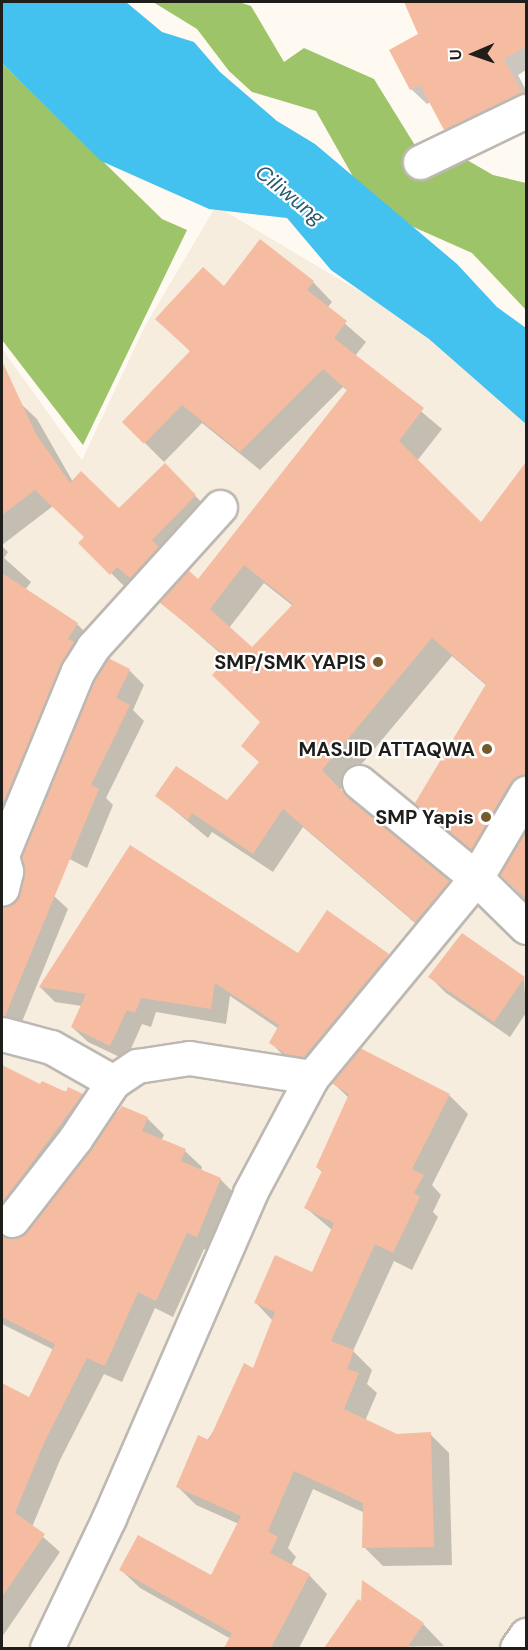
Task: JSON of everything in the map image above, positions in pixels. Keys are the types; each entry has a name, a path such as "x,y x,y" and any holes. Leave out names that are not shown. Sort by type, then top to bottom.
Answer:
{"street":[{"path":"420,162 526,111"},
{"path":"2,889 6,871 2,856 78,671 93,646 220,507"},
{"path":"359,782 476,878 526,927"},
{"path":"47,1648 109,1518 250,1193 312,1077 476,878 526,793"},
{"path":"2,1034 51,1047 113,1082"},
{"path":"12,1220 75,1139 113,1082 137,1066 189,1058 312,1077"},
{"path":"517,1648 526,1635"}],"shaded area":[{"path":"216,206 526,390 526,1648 2,1648 2,349 82,460 145,326"}],"green space":[{"path":"153,2 239,2 251,6 284,62 304,48 374,79 416,147 441,145 493,175 526,183 526,310 472,253 409,225 371,219 351,173 316,111 252,92 229,71 197,29"},
{"path":"2,63 162,219 187,230 83,445 2,340"}],"water":[{"name":"Ciliwung","path":"2,2 126,2 162,32 194,42 220,72 277,121 315,144 457,264 497,307 526,328 526,424 429,339 331,270 287,218 209,209 101,161 2,63"}],"building":[{"path":"404,2 526,2 526,47 504,59 522,92 444,130 420,85 410,90 389,50 418,34"},
{"path":"260,239 314,281 307,290 347,321 334,338 424,408 399,441 481,522 526,462 526,774 510,783 471,850 415,803 486,684 432,638 322,770 347,796 450,881 415,922 283,809 253,854 192,813 188,820 155,796 176,766 227,800 259,762 241,746 260,722 212,675 228,658 159,602 188,570 198,579 347,390 323,369 240,452 182,405 144,444 122,422 190,351 155,319 203,267 224,286","holes":["244,565 293,604 252,647 210,609"]},
{"path":"2,361 36,434 70,483 81,471 119,508 165,463 196,495 152,540 159,547 130,578 117,567 110,575 78,543 84,537 35,490 2,515"},
{"path":"2,573 78,623 68,639 74,642 61,664 2,807"},
{"path":"108,658 130,669 116,698 130,705 91,785 99,789 5,1016 2,1016 2,907 15,902 20,894 24,875 22,857 95,680"},
{"path":"526,829 526,898 500,875"},
{"path":"130,845 298,953 327,910 389,954 304,1057 286,1054 269,1043 279,1025 215,983 211,1009 141,998 135,1013 127,1010 110,1046 71,1027 86,994 39,987"},
{"path":"462,933 525,977 494,1022 428,977"},
{"path":"360,1048 450,1094 412,1169 424,1175 414,1193 420,1197 393,1253 375,1244 331,1341 354,1350 347,1369 359,1373 344,1409 397,1434 431,1432 434,1547 362,1548 363,1503 294,1471 268,1531 278,1537 270,1553 310,1574 271,1648 224,1648 232,1633 119,1570 138,1535 211,1575 241,1516 176,1487 198,1435 209,1440 244,1363 253,1368 275,1312 254,1303 275,1255 312,1272 334,1223 304,1208 322,1171 316,1167 349,1094 331,1083"},
{"path":"2,1065 40,1084 42,1081 66,1092 68,1087 83,1094 2,1203"},
{"path":"122,1106 148,1117 142,1131 186,1149 181,1161 221,1178 197,1237 187,1233 156,1301 138,1292 105,1366 87,1358 44,1443 15,1513 45,1534 2,1597 2,1383 29,1397 55,1344 2,1317 2,1235 18,1238 27,1232"},
{"path":"362,1580 424,1623 407,1648 324,1648 358,1599 361,1601"}],"place":[{"name":"SMP/SMK YAPIS","path":"378,662"},
{"name":"MASJID ATTAQWA","path":"487,749"},
{"name":"SMP Yapis","path":"486,817"}]}
